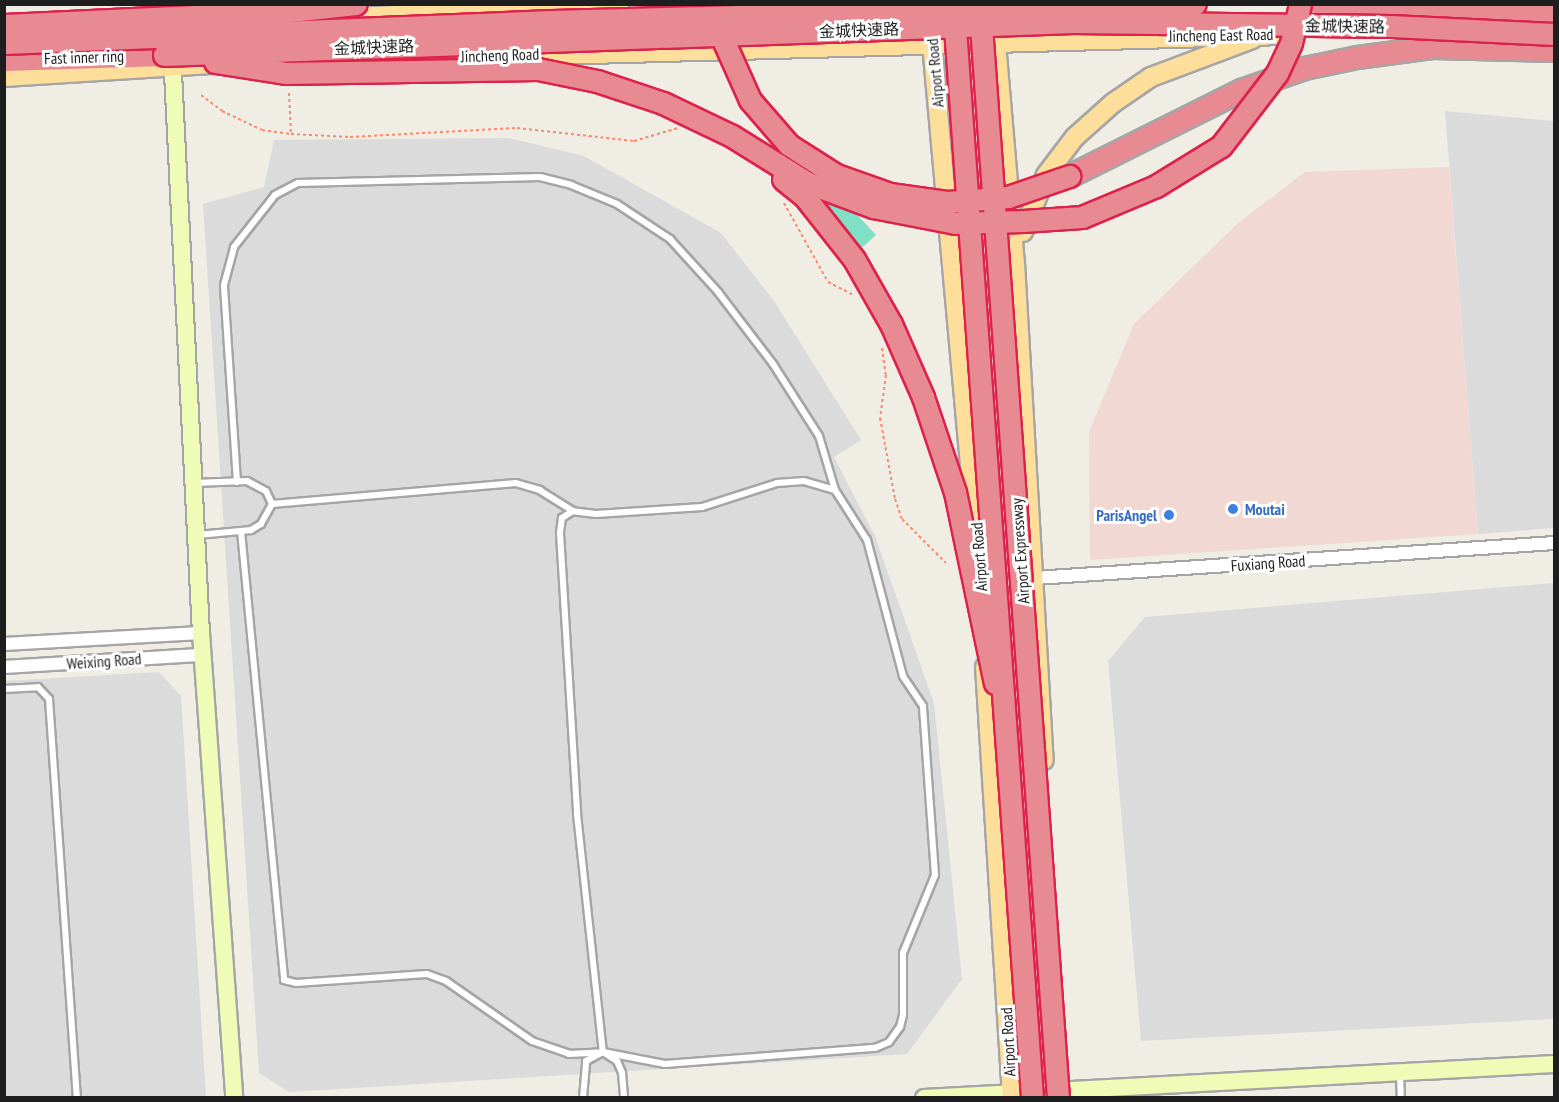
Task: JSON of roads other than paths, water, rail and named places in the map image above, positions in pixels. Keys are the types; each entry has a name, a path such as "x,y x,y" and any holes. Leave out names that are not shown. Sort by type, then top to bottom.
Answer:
{"highway":[{"path":"4,25 281,12 356,4"},
{"path":"721,4 725,44 750,100 789,145 836,175 890,194 948,202 1008,197 1069,176 1222,99 1304,69 1357,57 1433,47 1554,51"},
{"path":"551,21 806,4"},
{"name":"Airport Expressway","path":"954,4 1007,728 1018,1096"},
{"name":"金城快速路","path":"4,43 551,21 1195,4"},
{"path":"169,60 285,73 538,69 597,81 663,103 732,136 806,182 873,207 955,223 1082,217 1156,186 1221,146 1277,73 1291,43 1300,4"},
{"name":"金城快速路","path":"1312,4 1554,14"},
{"name":"Airport Expressway","path":"988,7 988,92 1063,1095"},
{"name":"金城快速路","path":"169,60 1073,22 1391,26 1554,33"},
{"name":"Fast inner ring","path":"4,60 169,60"},
{"path":"732,136 805,197 854,259 891,324 931,417 955,492 984,644 1007,728"}],"main road":[{"path":"4,31 172,26 620,4"},
{"path":"988,7 996,41 1015,263 1063,1095"},
{"name":"Airport Road","path":"929,11 980,582 1018,1096"},
{"path":"1015,263 1022,233 1046,176 1082,130 1113,103 1151,77 1264,35"},
{"name":"Jincheng East Road","path":"996,41 1264,35 1554,40"},
{"name":"Jincheng Road","path":"4,77 169,60 996,41"}],"street":[{"path":"173,4 169,60 201,633 234,1098"},
{"name":"Fuxiang Road","path":"980,582 1554,543"},
{"name":"Weixing Road","path":"4,644 201,633"},
{"name":"Weixing Road","path":"4,667 203,655"},
{"path":"924,1098 1063,1095 1554,1064"}],"lane":[{"path":"237,482 224,285 234,247 275,195 298,183 540,177 617,204 670,239 718,292 773,364 819,436 835,489 867,540 903,676 922,706 935,875 903,952 900,1027 889,1042 875,1048 665,1064 603,1052 569,1054 532,1041 446,981 427,974 296,983 284,980 241,531"},
{"path":"272,504 516,483 540,490 573,511 596,514 702,507 777,483 804,481 835,489"},
{"path":"194,483 258,484 272,504"},
{"path":"197,535 241,531 261,524 272,504"},
{"path":"573,511 562,518 560,533 577,814 603,1052"},
{"path":"4,689 38,687 49,699 77,1098"},
{"path":"583,1098 586,1060 603,1052"},
{"path":"603,1052 617,1061 622,1073 624,1098"},
{"path":"1400,1073 1401,1098"}],"place":[{"name":"Moutai","path":"1233,509"},
{"name":"ParisAngel","path":"1169,515"}]}
